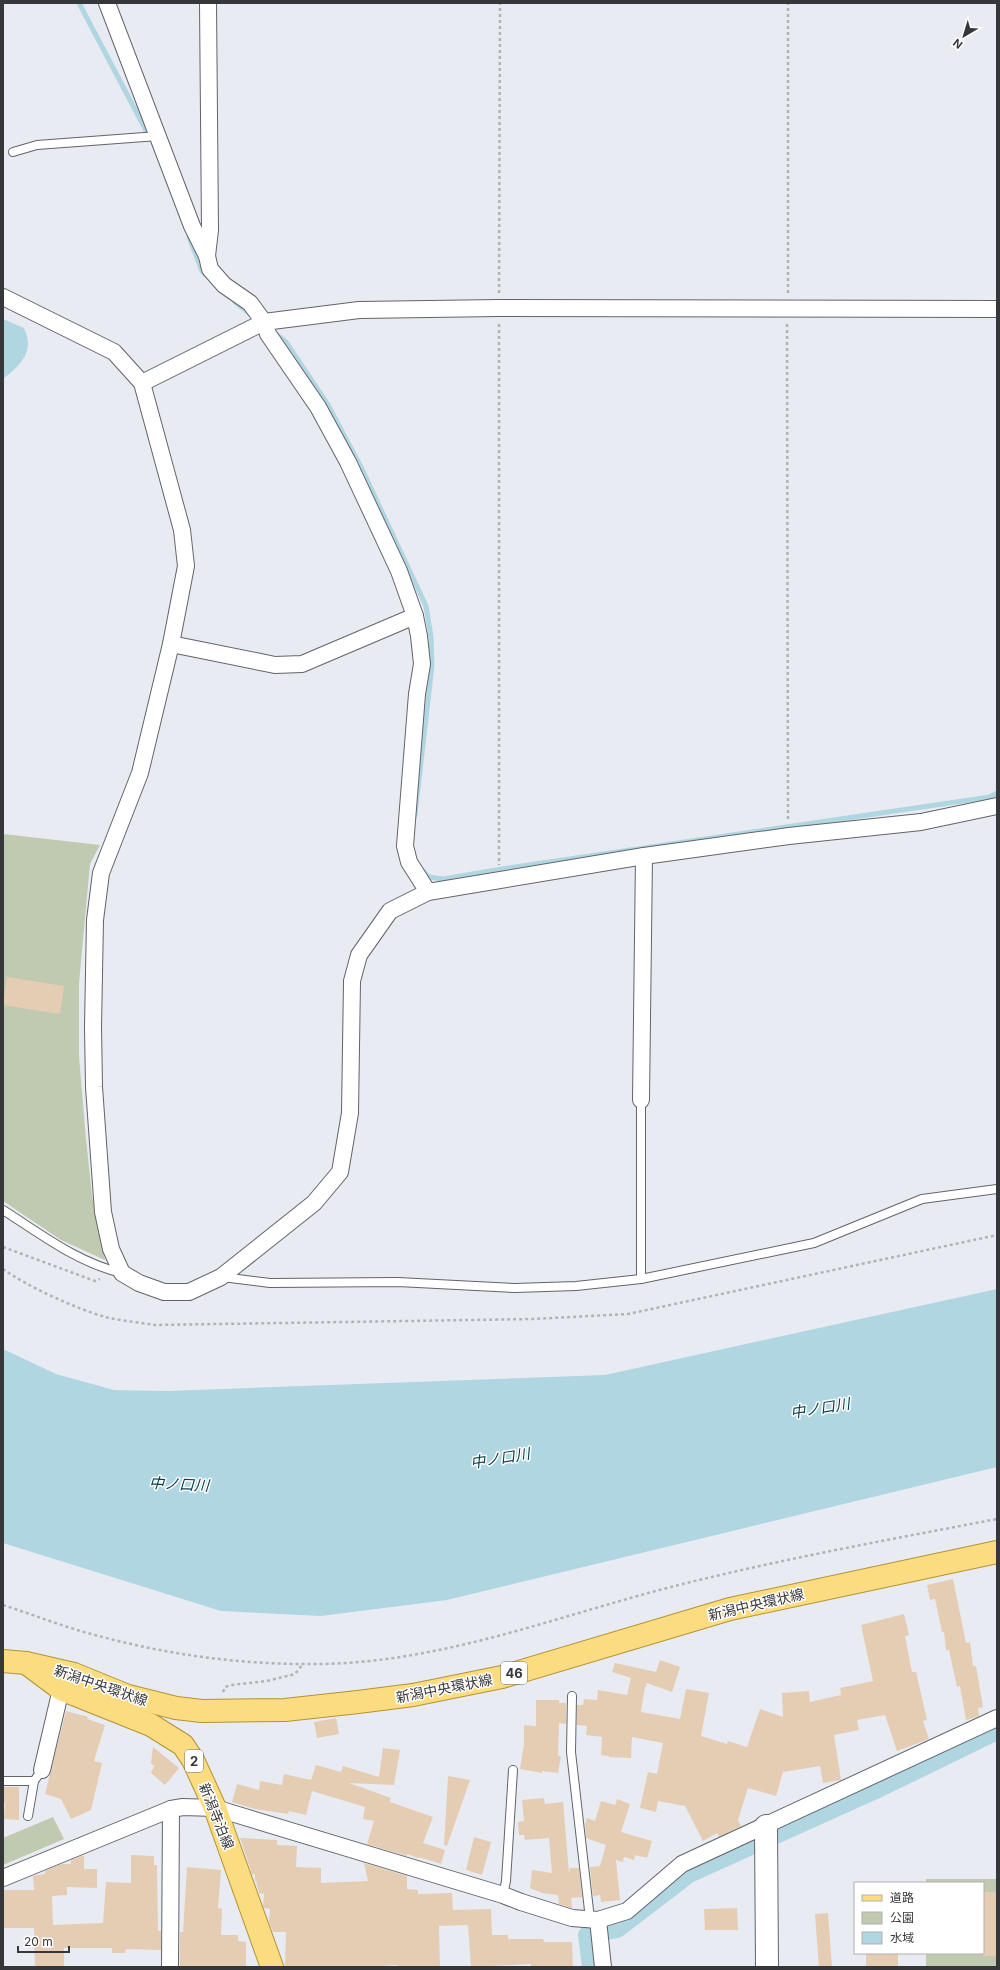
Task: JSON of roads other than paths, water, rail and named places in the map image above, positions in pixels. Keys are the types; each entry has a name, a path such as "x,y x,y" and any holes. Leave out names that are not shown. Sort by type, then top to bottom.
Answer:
{"main road":[{"name":"新潟中央環状線","path":"26,1663 74,1674 135,1698 183,1709 202,1712 286,1710 413,1695 457,1687 510,1675 730,1609 997,1552"},
{"path":"3,1661 26,1663"},
{"name":"新潟寺泊線","path":"26,1663 61,1688 151,1725 183,1745 193,1760 216,1808 272,1967"}],"street":[{"path":"107,3 192,226 207,256 210,270 224,285 250,303 264,322 268,334 318,407 348,462 399,571 415,616 422,664 417,694 405,846 409,862 428,892"},
{"path":"207,256 210,230 208,3"},
{"path":"3,297 114,352 142,383 182,530 186,566 171,644 140,773 101,873 96,920 93,1027 98,1153 103,1212 111,1249 122,1272 139,1283 164,1292 189,1292 221,1277 314,1203 340,1172 350,1113 352,981 359,955 390,911 428,892 644,856 789,836 921,822 997,806"},
{"path":"142,383 264,322 359,310 499,308 997,309"},
{"path":"171,644 275,665 302,664 415,616"},
{"path":"641,1100 644,856"},
{"path":"38,1775 61,1688"},
{"path":"3,1878 170,1809 183,1807 216,1808 503,1895 572,1918 594,1919 627,1911 682,1864 997,1718"},
{"path":"170,1809 170,1967"},
{"path":"766,1826 767,1967"},
{"path":"594,1919 603,1967"}],"lane":[{"path":"13,152 37,145 158,136"},
{"path":"641,1100 642,1279"},
{"path":"221,1277 270,1283 398,1282 515,1288 576,1286 642,1279 814,1244 922,1199 997,1188"},
{"path":"3,1210 66,1251 104,1269 122,1272"},
{"path":"572,1696 571,1752 594,1919"},
{"path":"503,1895 506,1881 513,1770"},
{"path":"3,1781 38,1775 28,1816"}],"water":[{"path":"3,319 24,328 28,344 27,351 20,363 3,379"},
{"name":"中ノ口川","path":"997,1289 997,1467 447,1600 321,1616 221,1611 3,1543 3,1349 56,1374 114,1390 168,1391 605,1375"}],"waterway":[{"path":"79,3 150,138"},
{"path":"189,237 202,271 206,275"},
{"path":"235,302 249,313"},
{"path":"276,334 286,342 328,405 362,469 426,606 431,637 432,665 415,815"},
{"path":"422,870 429,877 443,879 508,868 990,797 997,793"},
{"path":"591,1967 587,1935 617,1929 689,1874 880,1788 997,1731"}]}
